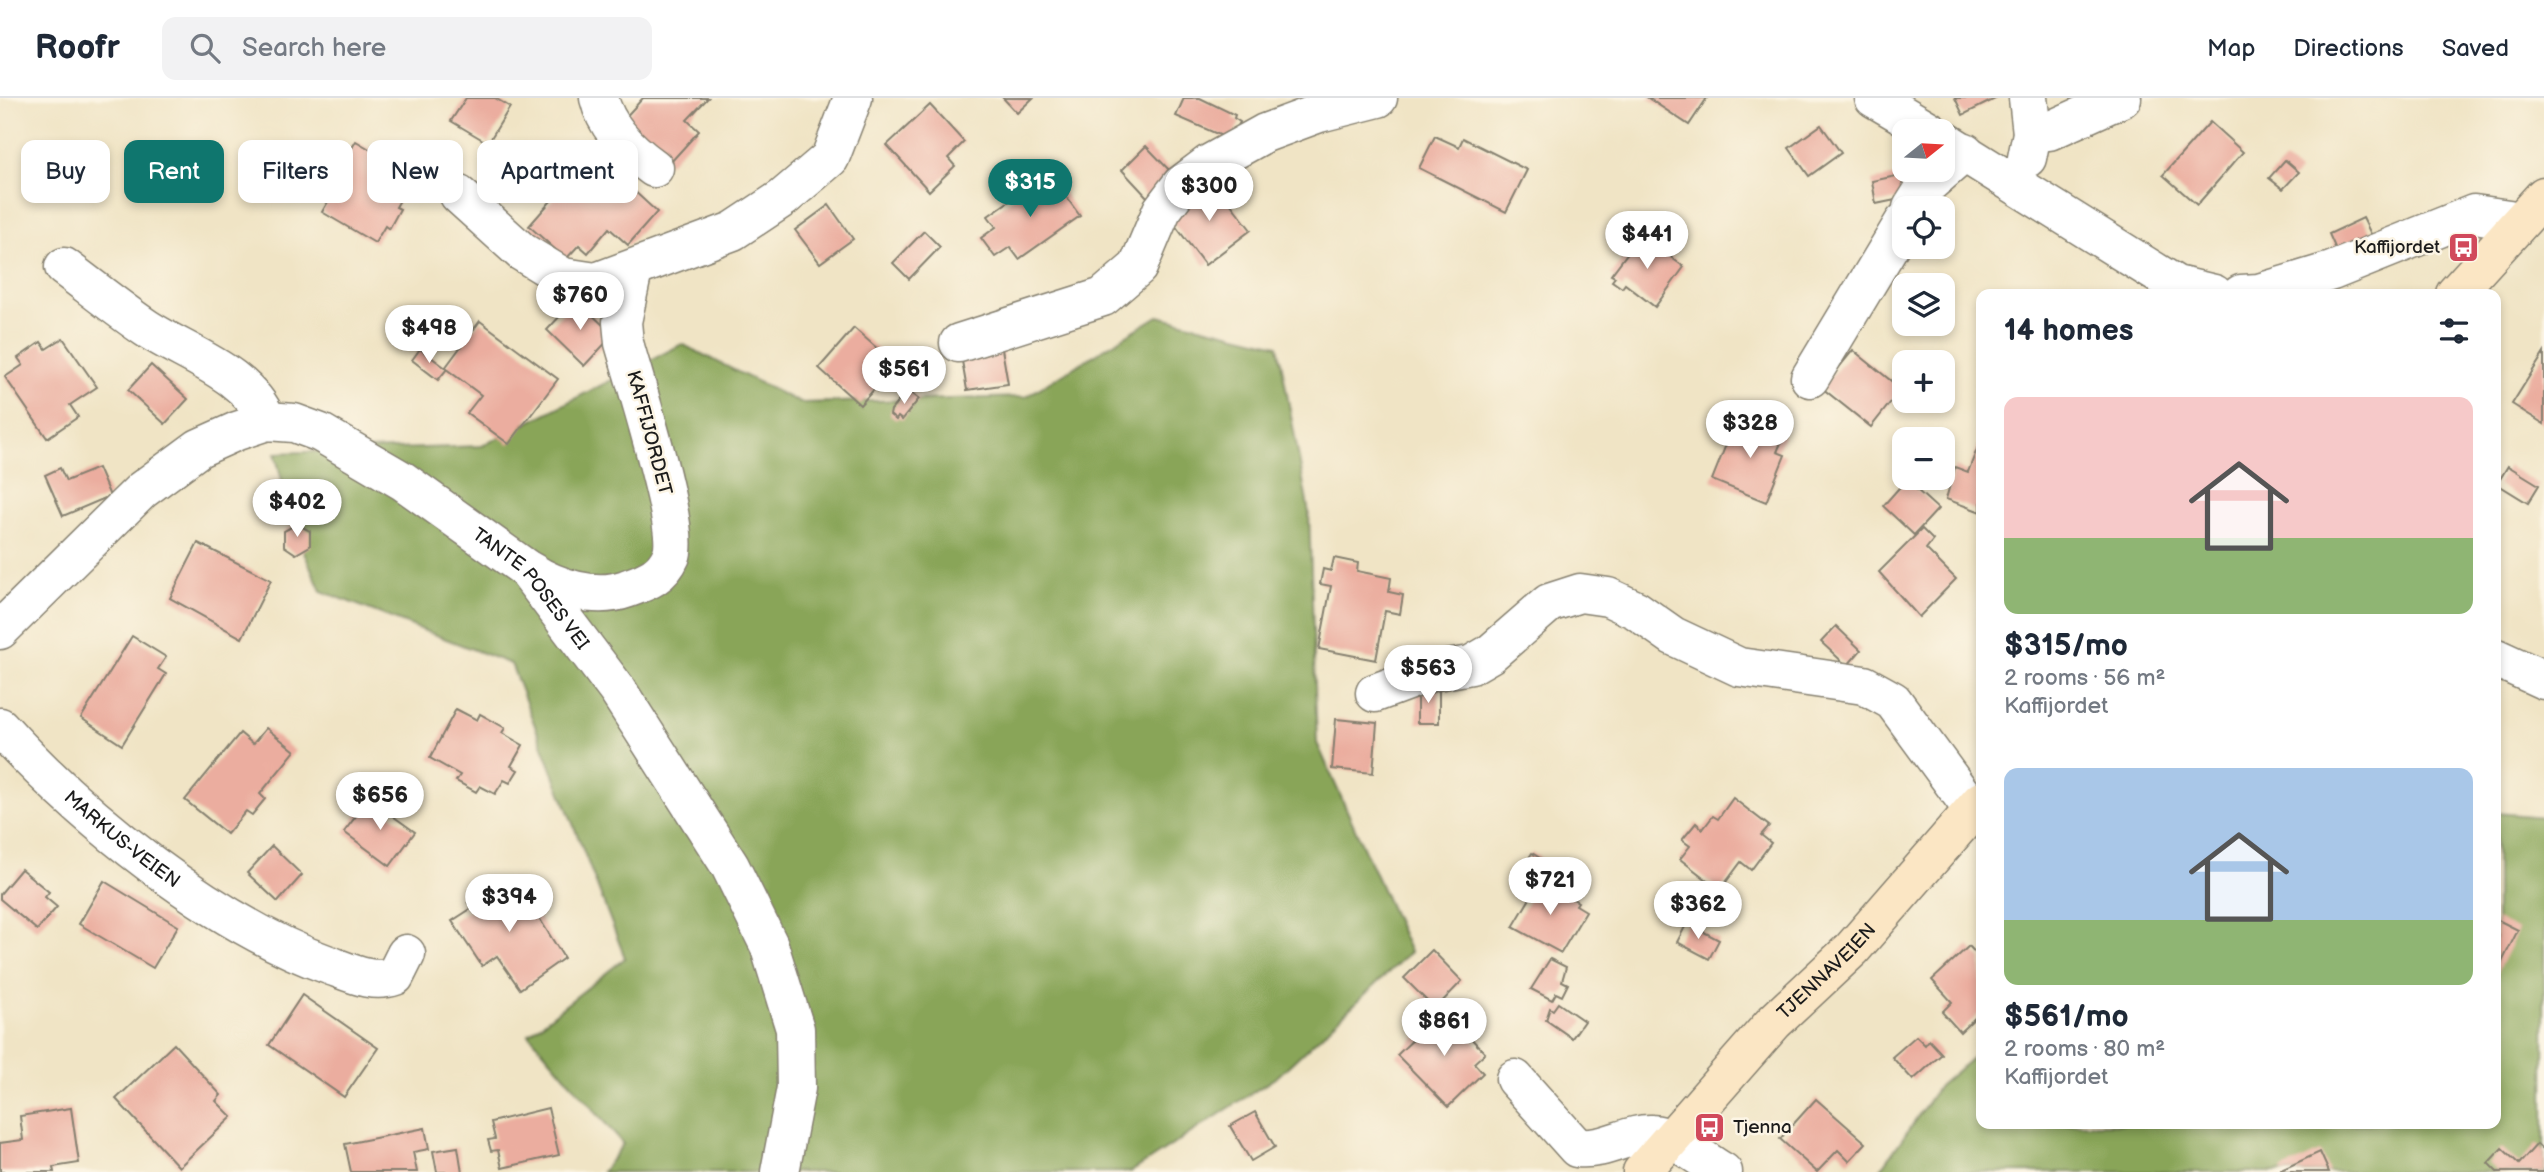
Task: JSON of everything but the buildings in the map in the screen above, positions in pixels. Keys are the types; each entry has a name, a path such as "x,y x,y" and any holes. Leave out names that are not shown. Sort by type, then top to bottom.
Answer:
{"main road":[{"path":"2459,289 2544,196"},
{"name":"TJENNAVEIEN","path":"1642,1172 1670,1137 1774,1022 1852,949 1976,811"}],"street":[{"path":"599,98 603,112 633,153 654,168"},
{"path":"463,199 522,252 563,277 596,282 733,231 783,198 830,158 853,98"},
{"path":"959,343 1102,297 1138,267 1162,210 1181,186 1209,164 1265,133 1319,113 1378,98"},
{"path":"1874,98 1910,119"},
{"path":"2030,115 2049,131 2122,98"},
{"path":"2020,188 2030,115"},
{"path":"1955,146 2176,285 2193,289"},
{"path":"2269,289 2332,271 2474,214 2509,219 2515,226"},
{"path":"1810,378 1892,242"},
{"path":"64,267 146,328 246,388 261,404 267,421"},
{"name":"KAFFIJORDET","path":"525,568 569,590 612,594 655,579 672,554 670,511 624,343 622,322 633,270"},
{"name":"TANTE POSES VEI","path":"0,630 142,490 199,448 267,421 294,423 321,433 403,481 525,568 618,691 730,866 769,945 794,1029 796,1088 780,1172"},
{"path":"1376,693 1431,671 1471,665 1490,654 1549,603 1580,593 1608,597 1636,610 1674,636 1739,667 1864,685 1893,701 1976,806"},
{"path":"2501,660 2544,680"},
{"name":"MARKUS-VEIEN","path":"0,727 30,760 104,826 230,919 302,956 365,978 383,980 395,976 406,954"},
{"path":"1514,1079 1577,1148 1596,1150 1650,1134 1670,1137 1723,1172"}],"green space":[{"path":"1158,316 1278,345 1309,513 1317,743 1410,952 1278,1076 1131,1172 602,1172 623,1144 529,1034 625,958 511,664 321,591 295,532 275,453 482,446 682,344 800,403 1025,397"},
{"path":"2501,813 2544,817 2544,1172 1879,1172 1939,1086 1976,1054 1976,1129 2501,1129"}],"place":[{"name":"Kaffijordet","path":"2463,247"},
{"name":"Tjenna","path":"1710,1127"}]}
